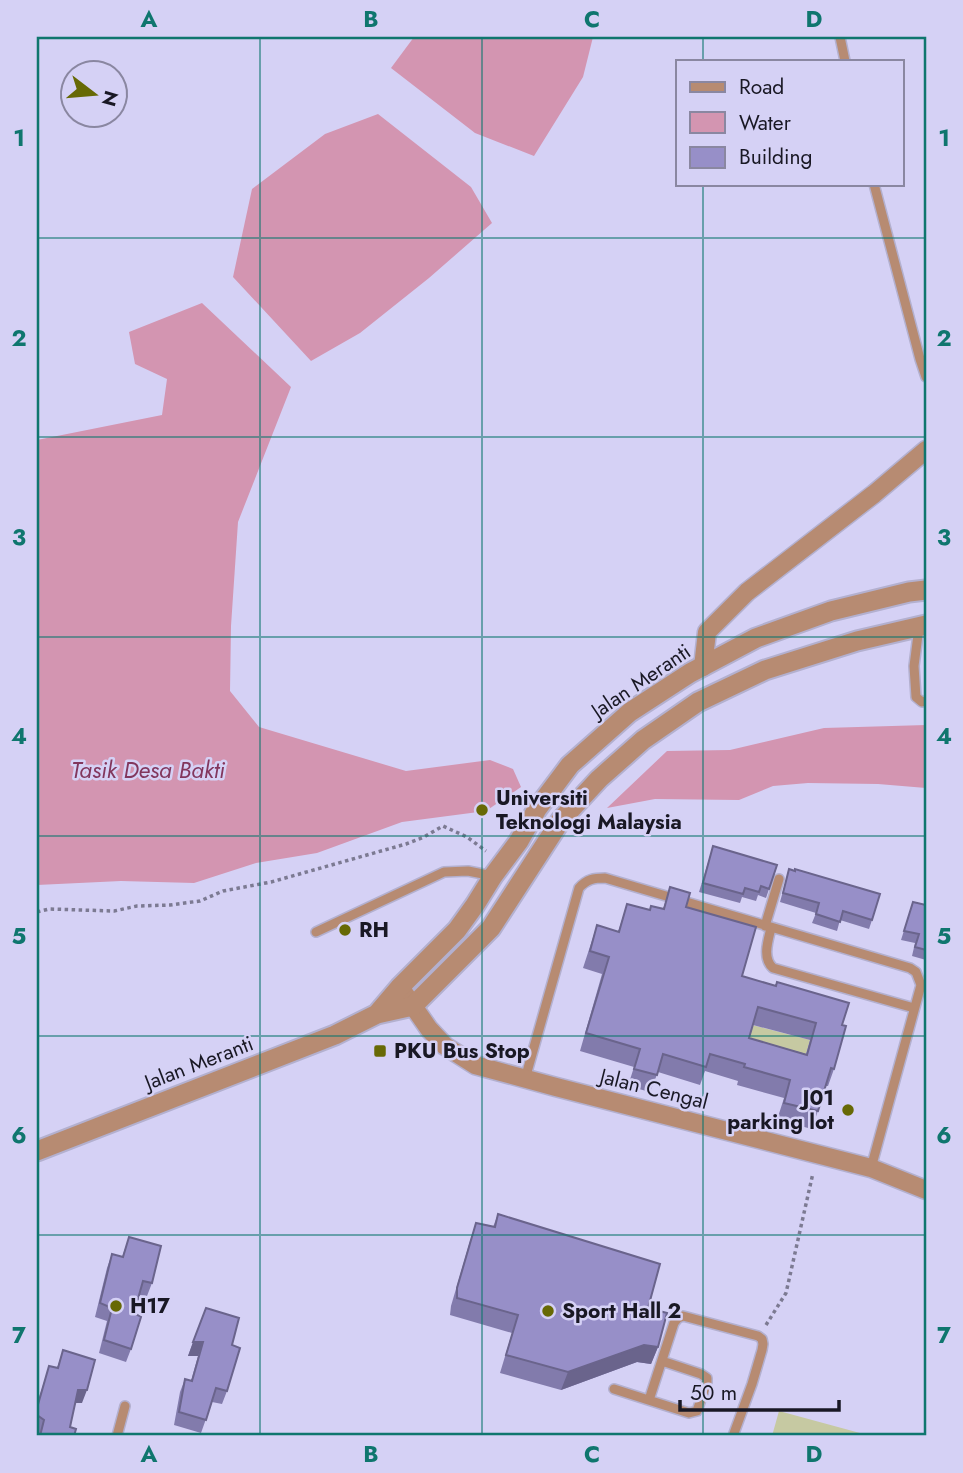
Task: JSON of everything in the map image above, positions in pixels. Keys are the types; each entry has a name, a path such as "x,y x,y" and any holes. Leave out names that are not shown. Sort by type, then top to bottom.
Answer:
{"street":[{"path":"703,667 707,632 747,592 874,494 926,450"},
{"name":"Jalan Meranti","path":"377,1014 457,930 519,841 537,809 570,765 630,712 690,673 755,638 831,611 926,590"},
{"path":"413,1006 491,928 561,820 599,779 643,740 698,702 765,670 857,641 923,626"},
{"name":"Jalan Cengal","path":"400,987 429,1029 445,1046 475,1065 872,1168 926,1190"},
{"name":"Jalan Meranti","path":"37,1151 335,1035 377,1014 413,1006"}],"lane":[{"path":"840,37 845,60"},
{"path":"875,186 926,377"},
{"path":"923,626 914,666 916,697 922,702 926,701"},
{"path":"316,932 444,872 498,869"},
{"path":"526,1079 579,888 585,881 605,878 916,972 921,985 872,1168"},
{"path":"779,879 768,927 767,961 770,966 914,1008"},
{"path":"649,1400 674,1323 678,1318 683,1316 758,1336 764,1344 733,1436"},
{"path":"614,1388 694,1413 707,1382 705,1376 662,1361"},
{"path":"117,1436 125,1406"}],"path":[{"path":"37,912 49,909 114,911 137,906 200,901 223,891 271,882 406,844 443,826 467,837 498,869"},
{"path":"758,1336 786,1293 817,1154"}],"green space":[{"path":"752,1025 810,1040 801,1072 743,1056"},
{"path":"779,1411 871,1436 772,1436"}],"water":[{"path":"414,37 593,37 583,77 534,156 475,133 391,68"},
{"path":"378,114 471,187 492,223 360,333 311,361 233,277 252,189 325,134"},
{"name":"Tasik Desa Bakti","path":"202,303 291,387 238,522 230,691 259,727 406,771 490,760 513,769 521,787 486,811 402,822 317,853 256,863 194,883 121,881 37,885 37,440 162,415 167,379 135,364 129,332"},
{"path":"926,725 926,788 808,783 773,786 739,800 655,799 607,808 667,751 730,750 824,728"}],"building":[{"path":"713,846 777,865 769,889 761,886 759,892 745,888 743,894 703,883"},
{"path":"789,869 880,894 872,920 843,911 840,922 816,914 819,903 783,893"},
{"path":"670,887 690,893 686,907 756,927 742,976 776,986 777,982 849,1003 842,1025 846,1026 834,1069 831,1068 818,1111 784,1103 790,1080 744,1067 745,1064 710,1054 706,1067 663,1054 657,1075 634,1069 640,1049 586,1033 609,957 590,951 597,925 619,932 627,904 650,910 651,906 664,909","holes":["758,1007 816,1023 807,1055 749,1038"]},
{"path":"913,902 926,905 926,950 915,947 919,934 904,931"},
{"name":"Sport Hall 2","path":"498,1214 660,1264 648,1308 667,1313 658,1347 644,1345 568,1372 506,1355 518,1315 457,1298 457,1288 476,1223 495,1227"},
{"name":"H17","path":"129,1237 161,1246 152,1283 143,1281 134,1313 141,1317 131,1349 104,1340 112,1308 100,1303 112,1254 123,1257"},
{"path":"206,1308 239,1318 232,1345 240,1348 227,1391 216,1388 206,1420 179,1412 185,1379 192,1381 203,1342 193,1342"},
{"path":"63,1350 95,1360 87,1390 78,1390 70,1427 76,1429 74,1436 40,1436 44,1420 37,1415 37,1408 49,1366 58,1368"}],"place":[{"name":"Universiti Teknologi Malaysia","path":"482,810"},
{"name":"RH","path":"345,930"},
{"name":"PKU Bus Stop","path":"380,1051"},
{"name":"J01 parking lot","path":"848,1110"},
{"name":"H17","path":"116,1306"},
{"name":"Sport Hall 2","path":"548,1311"}]}
